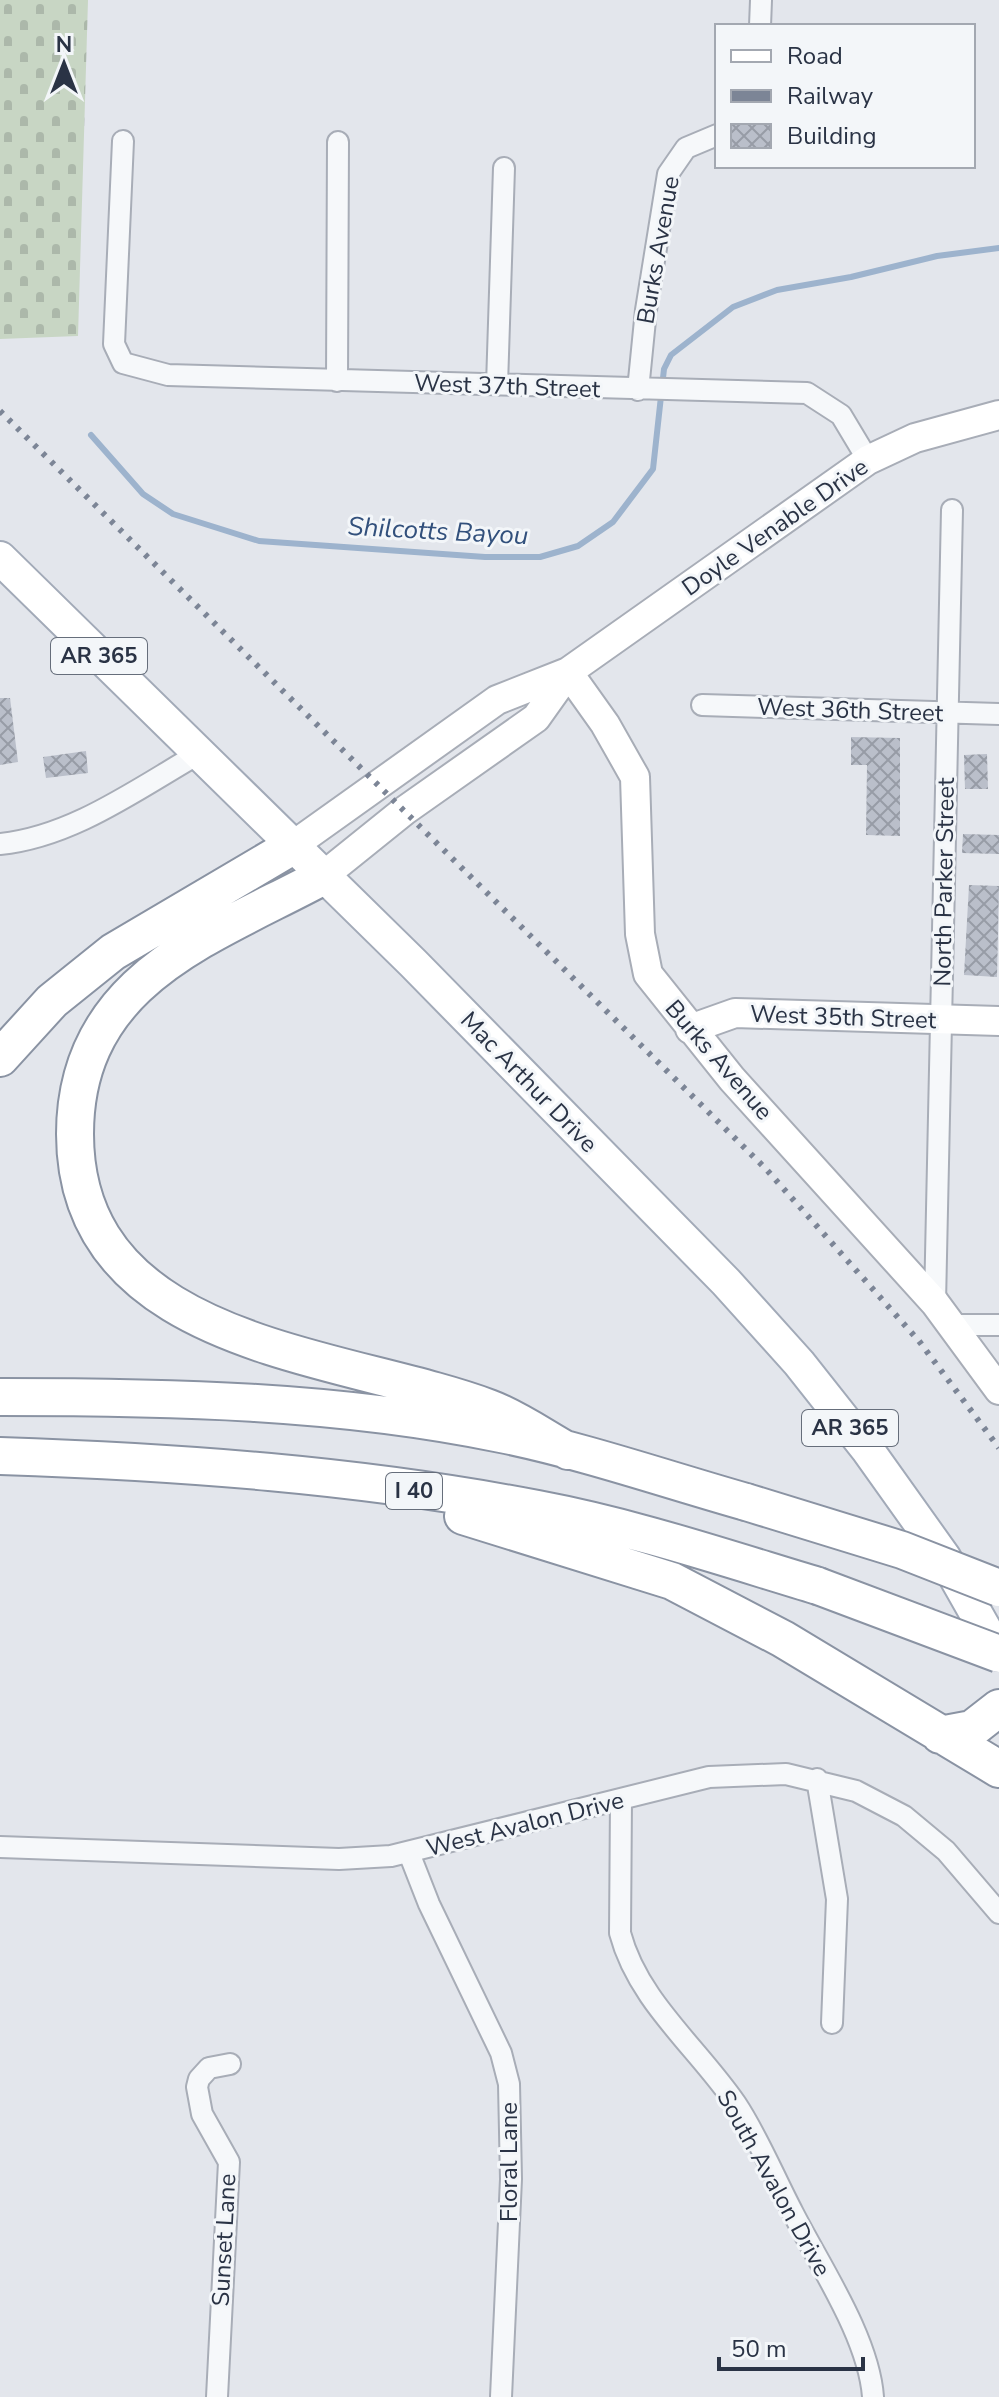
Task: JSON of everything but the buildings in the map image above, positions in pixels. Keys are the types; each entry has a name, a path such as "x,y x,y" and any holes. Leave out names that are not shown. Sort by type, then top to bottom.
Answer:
{"highway":[{"path":"0,1058 52,1001 113,952 291,847"},
{"path":"322,877 166,960 133,987 96,1041 83,1076 75,1115 80,1184 119,1259 166,1301 222,1331 490,1408 568,1451"},
{"path":"0,1397 165,1397 354,1412 502,1434 746,1502 902,1550 999,1588"},
{"name":"I 40","path":"0,1456 154,1461 351,1480 539,1509 669,1540 818,1586 999,1654"},
{"path":"351,1480 672,1581 783,1639 999,1769"},
{"path":"940,1735 972,1729 999,1708"}],"main road":[{"name":"Doyle Venable Drive","path":"291,847 497,700 568,672 868,460 915,438 999,415"},
{"name":"Mac Arthur Drive","path":"0,558 291,847 413,963 726,1282 799,1363 867,1449 944,1557 999,1654"},
{"name":"Doyle Venable Drive","path":"322,877 404,811 536,718 568,672"},
{"name":"Burks Avenue","path":"568,672 605,724 635,777 643,957 648,974 690,1029 943,1314 999,1390"},
{"name":"West 35th Street","path":"690,1029 735,1013 999,1021"}],"street":[{"path":"760,24 761,0"},
{"name":"Burks Avenue","path":"641,390 644,323 668,174 679,154 715,136"},
{"name":"West 37th Street","path":"123,141 114,344 118,359 139,370 168,375 337,381 807,393 841,415 868,460"},
{"path":"337,381 338,142"},
{"path":"497,385 504,168"},
{"name":"North Parker Street","path":"943,1314 941,1020 952,510"},
{"name":"West 36th Street","path":"702,705 999,714"},
{"path":"0,844 46,834 73,824 198,754"},
{"path":"943,1314 999,1325"},
{"name":"West Avalon Drive","path":"0,1847 339,1859 409,1853 709,1777 741,1773 817,1779 856,1791 904,1816 946,1851 999,1913"},
{"path":"817,1779 837,1899 832,2023"},
{"name":"South Avalon Drive","path":"621,1800 620,1933 625,1952 639,1980 661,2011 737,2105 852,2328 868,2368 873,2397"},
{"name":"Floral Lane","path":"409,1853 429,1904 501,2053 509,2084 511,2179 501,2397"},
{"name":"Sunset Lane","path":"217,2397 229,2162 202,2114 197,2087 199,2079 209,2068 230,2064"}],"green space":[{"path":"0,0 88,0 78,336 0,339"}],"waterway":[{"name":"Shilcotts Bayou","path":"91,435 143,494 173,514 259,541 485,557 540,557 578,546 613,522 653,469 664,369 671,355 733,307 777,290 851,277 937,256 999,248"}],"railway":[{"path":"0,411 766,1169 919,1341 999,1448"}]}
